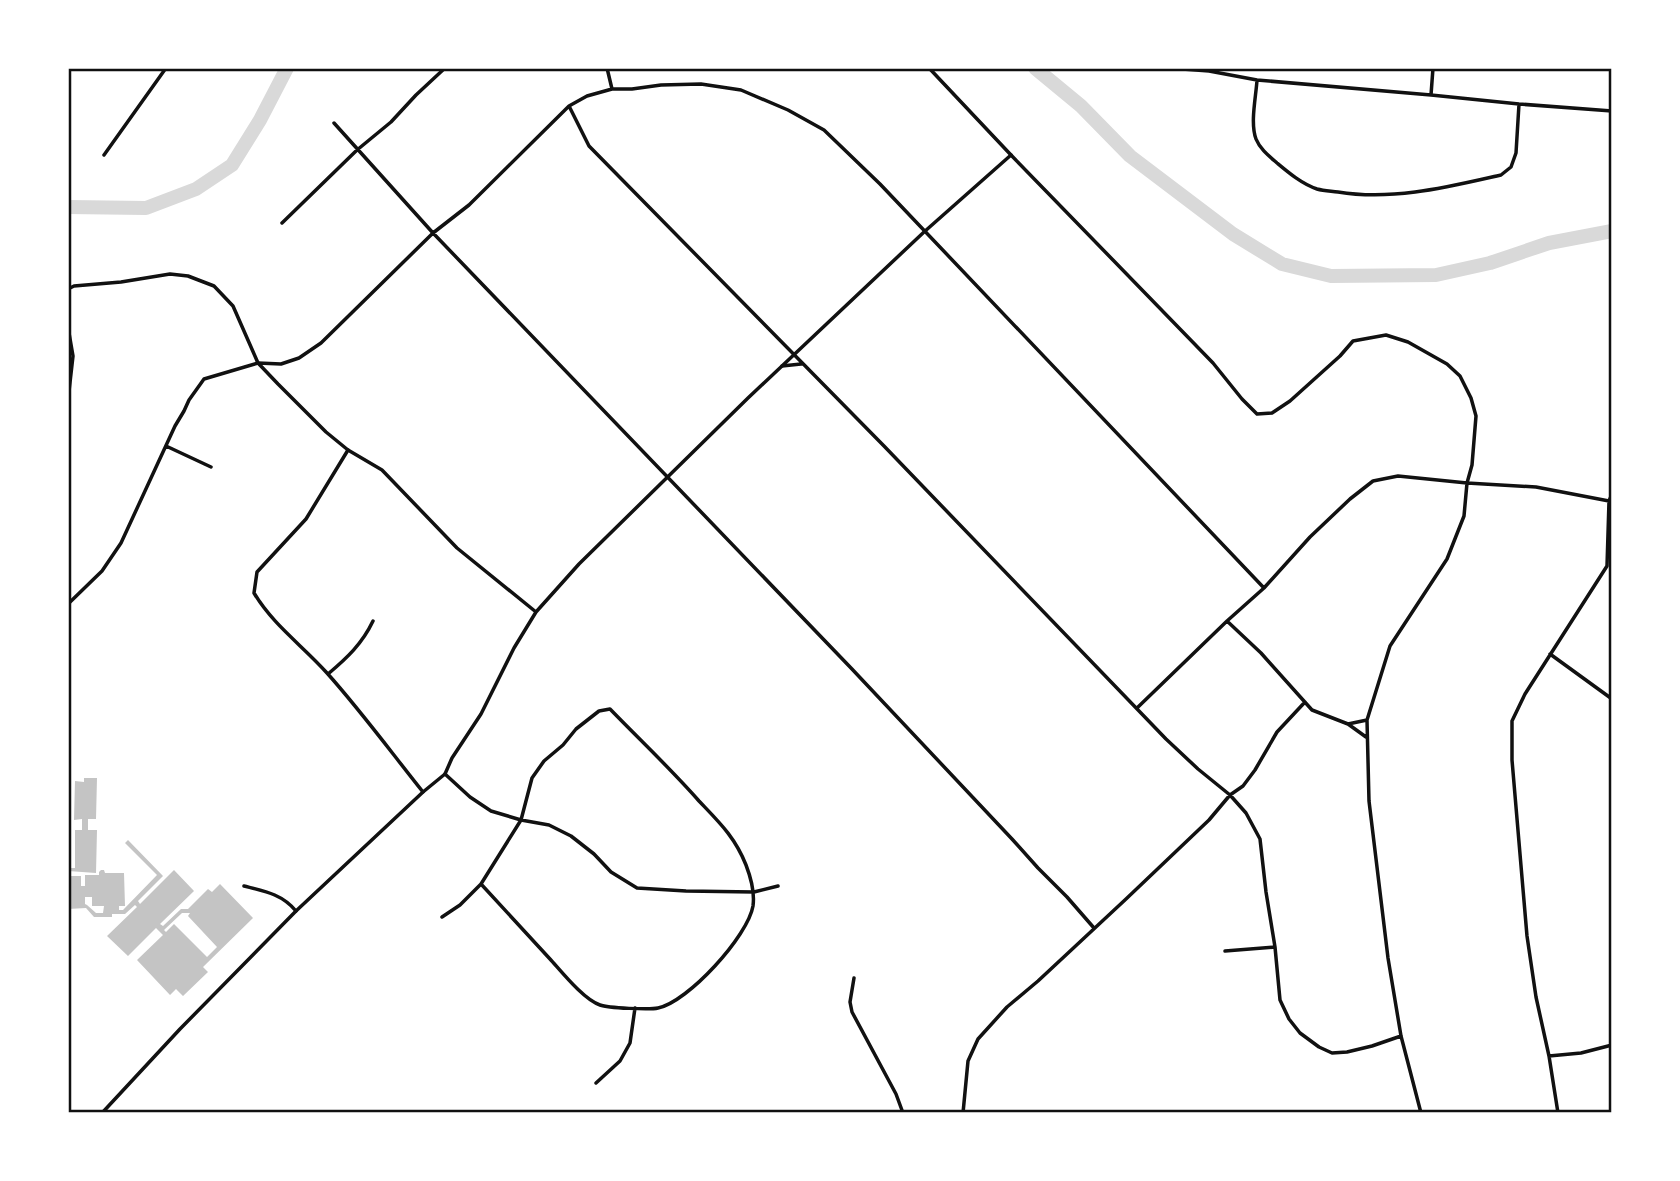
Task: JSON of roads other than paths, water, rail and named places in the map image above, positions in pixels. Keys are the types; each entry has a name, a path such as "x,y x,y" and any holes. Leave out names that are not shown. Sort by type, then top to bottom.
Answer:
{"street":[{"path":"104,155 166,68"},
{"path":"282,223 445,68"},
{"path":"607,68 612,89"},
{"path":"929,68 1213,363 1257,414 1272,413 1290,401 1353,341 1386,335 1408,342 1447,364 1460,376 1471,398 1476,416 1464,516 1447,559 1390,646 1367,720 1369,801 1388,958 1401,1036 1420,1113"},
{"path":"1169,68 1209,70 1256,80 1612,111"},
{"path":"1431,95 1433,68"},
{"path":"1256,80 1255,137 1265,152 1305,183 1318,189 1356,195 1386,196 1418,192 1502,175 1511,167 1516,153 1519,104"},
{"path":"68,604 102,571 121,543 189,400 204,379 258,363 281,364 299,358 321,343 433,233 469,205 569,106 587,96 612,89 661,85 701,85 741,90 788,110 824,130 880,184 1264,588"},
{"path":"569,106 589,146 1166,739 1230,795 1245,814 1260,839 1280,1000 1289,1019 1300,1033 1332,1053 1372,1046 1401,1036"},
{"path":"334,123 433,233 917,738 1094,929"},
{"path":"102,1113 188,1020 296,911 445,774 536,612 579,564 782,366 1011,155"},
{"path":"68,289 170,274 188,276 214,286 233,306 258,363 326,432 348,450 383,470 457,548 536,612"},
{"path":"68,327 74,356 68,400"},
{"path":"782,366 803,364"},
{"path":"166,446 211,467"},
{"path":"348,450 306,519 257,572 254,593 284,631 328,674 423,792"},
{"path":"1137,708 1264,588 1310,537 1373,481 1398,476 1467,484 1536,487 1609,501"},
{"path":"1558,1113 1527,936 1511,721 1550,654 1610,567 1609,501 1612,494"},
{"path":"328,674 353,653 373,621"},
{"path":"1227,621 1261,653 1312,710 1348,724 1367,737"},
{"path":"1550,654 1612,699"},
{"path":"963,1113 968,1061 978,1039 1007,1007 1094,929 1209,820 1230,795 1243,786 1277,732 1304,702"},
{"path":"442,917 460,905 481,884 521,820 532,778 544,761 563,745 576,729 599,711 610,709 730,834 745,863 754,892 753,909 730,950 680,999 658,1008 600,1005 578,990 481,884"},
{"path":"1348,724 1367,720"},
{"path":"445,774 470,797 491,811 549,825 571,835 611,872 637,888 754,892 778,886"},
{"path":"244,886 288,901 296,911"},
{"path":"1225,951 1275,947"},
{"path":"854,978 850,1002 852,1012 896,1094 903,1113"},
{"path":"596,1083 620,1061 630,1043 635,1008"},
{"path":"1549,1056 1581,1053 1612,1045"}],"waterway":[{"path":"68,207 146,208 196,189 232,165 260,120 287,68"},
{"path":"1035,68 1081,106 1130,156 1233,234 1282,264 1331,276 1436,275 1490,263 1549,243 1612,231"}]}
